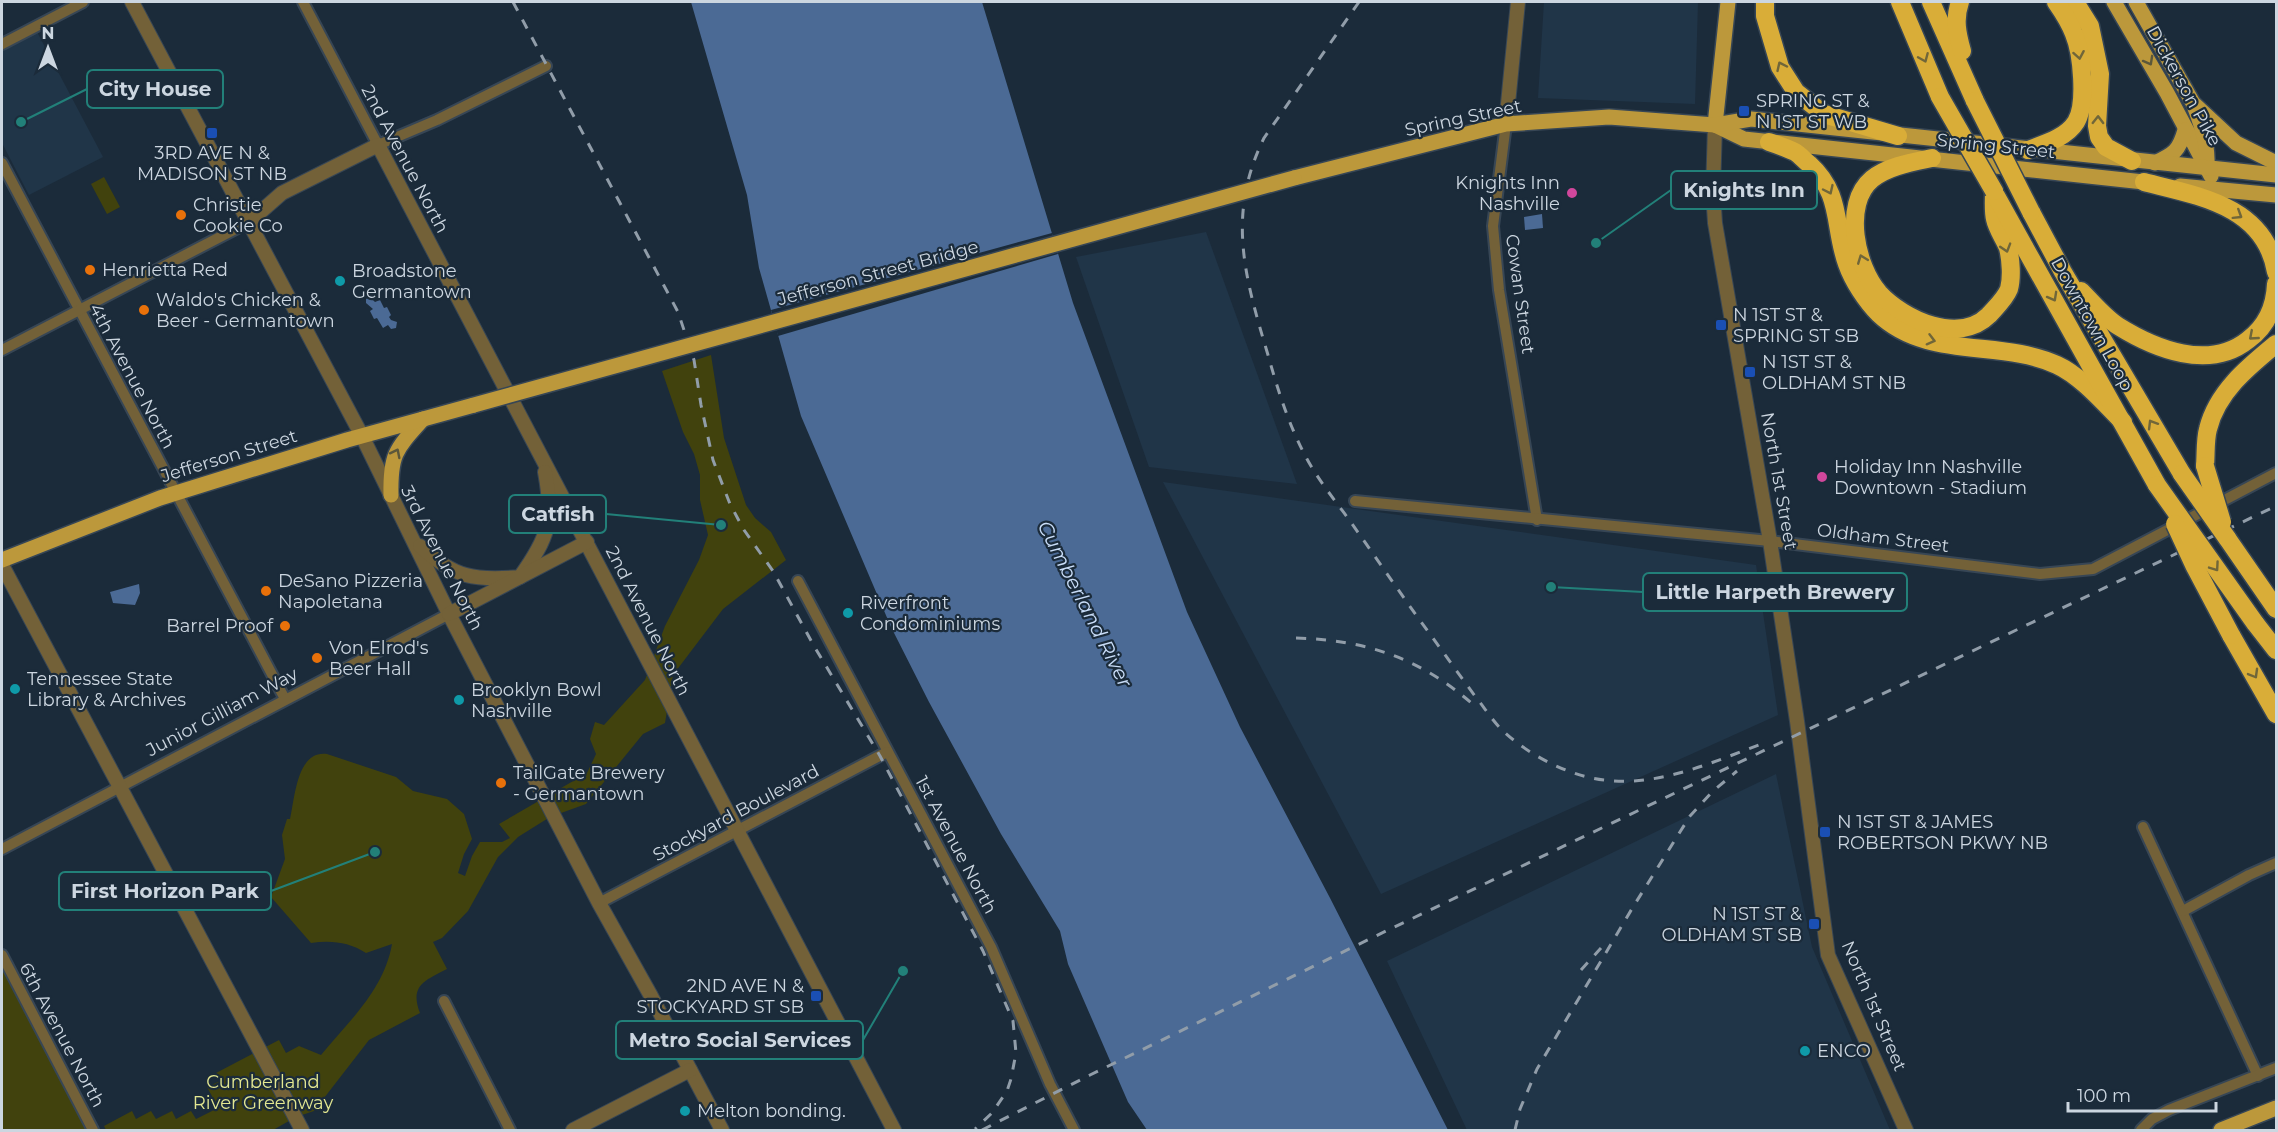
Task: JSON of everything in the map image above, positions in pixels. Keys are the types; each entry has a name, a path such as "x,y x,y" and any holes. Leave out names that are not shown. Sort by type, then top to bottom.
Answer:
{"highway":[{"path":"1765,2 1772,43 1780,67 1796,92 1824,114 1898,136"},
{"name":"Downtown Loop","path":"1899,2 1940,97 2157,484 2255,623 2277,650"},
{"name":"Downtown Loop","path":"1931,2 1973,96 2062,272 2182,474 2277,609"},
{"path":"1960,2 1955,15 1957,33 1973,96"},
{"path":"2028,150 2059,138 2076,122 2082,99 2080,63 2075,36 2056,2"},
{"path":"2075,2 2090,26 2100,74 2097,126 2099,137 2106,147 2132,161"},
{"path":"1769,142 1797,153 1826,182 1833,196 1847,266 1860,289 1880,314 1908,333 1954,346 2035,357 2059,365 2088,387 2123,422"},
{"path":"1932,158 1906,163 1873,179 1859,196 1854,226 1858,249 1868,275 1878,292 1894,306 1920,322 1944,328 1965,328 1983,321 2006,296 2011,275 2008,250 1995,219 1994,191"},
{"path":"2144,182 2217,202 2247,220 2264,237 2274,256 2277,272"},
{"path":"2062,272 2117,325 2166,349 2202,356 2222,353 2243,345 2259,332 2269,317 2276,297 2277,284"},
{"path":"2227,538 2205,466 2207,430 2216,408 2229,387 2247,368 2277,344"},
{"path":"2157,484 2194,566 2277,714"}],"main road":[{"name":"North 1st Street","path":"1715,125 1728,2"},
{"name":"Dickerson Pike","path":"2114,2 2167,93 2218,189"},
{"name":"Dickerson Pike","path":"2136,2 2193,104 2236,143 2277,163"},
{"path":"2184,186 2200,178 2207,169 2208,150 2193,104"},
{"name":"Spring Street","path":"1294,178 1506,124 1609,117 1715,125 1751,119 2154,164 2277,175"},
{"name":"Spring Street","path":"1715,125 1744,139 2277,195"},
{"path":"2154,164 2174,154 2180,147 2185,130"},
{"name":"Jefferson Street Bridge","path":"474,405 1294,178"},
{"name":"Jefferson Street","path":"2,560 124,510 175,493 362,436 474,405"},
{"path":"391,495 390,471 395,453 423,419"},
{"path":"2221,1131 2277,1108"}],"street":[{"path":"2,44 83,2"},
{"name":"3rd Avenue North","path":"132,2 362,436 449,614 599,903 722,1131"},
{"name":"2nd Avenue North","path":"303,2 894,1131"},
{"name":"Cowan Street","path":"1518,2 1493,226 1499,290 1537,520"},
{"path":"2,350 249,222 282,193 546,66"},
{"name":"North 1st Street","path":"1715,125 1713,192 1715,223 1770,541 1828,955 1906,1131"},
{"name":"4th Avenue North","path":"2,163 285,699"},
{"path":"412,540 442,566 460,574 495,579 520,577 543,542 547,530 550,510 542,458"},
{"name":"Oldham Street","path":"1355,501 1770,541 2040,573 2093,569 2277,473"},
{"name":"Junior Gilliam Way","path":"2,849 587,543"},
{"path":"2,566 302,1131"},
{"name":"1st Avenue North","path":"798,581 991,946 1050,1084 1074,1131"},
{"name":"Stockyard Boulevard","path":"599,903 887,752"},
{"path":"2143,827 2258,1076"},
{"path":"2183,911 2249,875 2277,863"},
{"name":"6th Avenue North","path":"2,955 93,1131"},
{"path":"444,1001 510,1131"},
{"path":"2141,1131 2152,1119 2169,1110 2277,1068"},
{"path":"579,1129 690,1070"}],"shaded area":[{"path":"1544,2 1698,2 1695,104 1538,98"},
{"path":"36,30 103,157 29,195 2,143 2,48"},
{"path":"1206,232 1297,484 1149,467 1076,257"},
{"path":"1163,482 1756,565 1778,715 1381,894"},
{"path":"1776,774 1812,947 1890,1130 1467,1130 1387,961"}],"green space":[{"path":"104,177 120,207 107,214 91,184"},
{"name":"Cumberland River Greenway","path":"711,355 724,438 746,505 755,518 771,532 786,560 723,609 673,675 665,723 643,734 586,804 550,817 518,837 498,857 468,911 442,938 433,942 447,969 426,980 418,990 417,1004 420,1013 369,1040 314,1111 296,1117 273,1130 106,1130 104,1126 132,1111 136,1119 151,1111 156,1119 172,1111 176,1119 191,1111 196,1119 218,1108 207,1087 220,1081 216,1073 279,1040 286,1053 299,1046 321,1055 364,1004 381,976 392,944 366,953 353,946 340,943 311,943 271,897 285,859 282,835 287,819 290,819 299,777 309,759 327,754 396,777 413,791 447,799 464,814 472,839 458,873 465,876 480,842 502,842 510,838 499,824 587,773 596,754 590,739 595,722 604,725 645,680 665,626 699,560 708,535 700,500 700,475 662,371"},
{"path":"2,955 93,1130 2,1130"}],"water":[{"name":"Cumberland River","path":"691,2 982,2 1073,303 1187,612 1240,727 1448,1130 1147,1130 1128,1102 1068,964 1060,931 1001,834 891,627 801,416 759,268 747,195"},
{"path":"1542,214 1543,228 1525,230 1524,217"},
{"path":"370,297 375,302 380,300 384,308 387,307 391,320 397,322 396,328 391,329 388,325 383,328 377,318 374,319 370,311 373,309 366,303 366,299"},
{"path":"139,584 140,593 135,605 113,603 110,592"}],"pier":[{"path":"1052,233 1058,254 778,336 771,310"}],"railway":[{"path":"513,2 678,312 694,360 713,460 730,504 744,530 773,571 814,646 880,756 983,951 1013,1021 1016,1053 1007,1091 992,1113 975,1129"},
{"path":"1359,2 1264,138 1252,166 1245,194 1243,246 1252,299 1281,398 1311,466 1491,718 1509,737 1534,754 1571,772 1596,779 1645,780 1693,769 1764,743"},
{"path":"982,1130 1386,931 2276,506"},
{"path":"1296,638 1347,643 1393,655 1435,676 1476,707"},
{"path":"1515,1130 1520,1109 1537,1069 1633,907 1690,816 1712,792 1737,771"},
{"path":"1581,970 1601,948"}],"place":[{"name":"SPRING ST & N 1ST ST WB","path":"1744,111"},
{"name":"City House","path":"21,122"},
{"name":"3RD AVE N & MADISON ST NB","path":"212,133"},
{"name":"Knights Inn Nashville","path":"1572,193"},
{"name":"Christie Cookie Co","path":"181,215"},
{"name":"Knights Inn","path":"1596,243"},
{"name":"Henrietta Red","path":"90,270"},
{"name":"Broadstone Germantown","path":"340,281"},
{"name":"Waldo's Chicken & Beer - Germantown","path":"144,310"},
{"name":"N 1ST ST & SPRING ST SB","path":"1721,325"},
{"name":"N 1ST ST & OLDHAM ST NB","path":"1750,372"},
{"name":"Holiday Inn Nashville Downtown - Stadium","path":"1822,477"},
{"name":"Catfish","path":"721,525"},
{"name":"Little Harpeth Brewery","path":"1551,587"},
{"name":"DeSano Pizzeria Napoletana","path":"266,591"},
{"name":"Riverfront Condominiums","path":"848,613"},
{"name":"Barrel Proof","path":"285,626"},
{"name":"Von Elrod's Beer Hall","path":"317,658"},
{"name":"Tennessee State Library & Archives","path":"15,689"},
{"name":"Brooklyn Bowl Nashville","path":"459,700"},
{"name":"TailGate Brewery - Germantown","path":"501,783"},
{"name":"N 1ST ST & JAMES ROBERTSON PKWY NB","path":"1825,832"},
{"name":"First Horizon Park","path":"375,852"},
{"name":"N 1ST ST & OLDHAM ST SB","path":"1814,924"},
{"name":"Metro Social Services","path":"903,971"},
{"name":"2ND AVE N & STOCKYARD ST SB","path":"816,996"},
{"name":"ENCO","path":"1805,1051"},
{"name":"Melton bonding.","path":"685,1111"}]}
